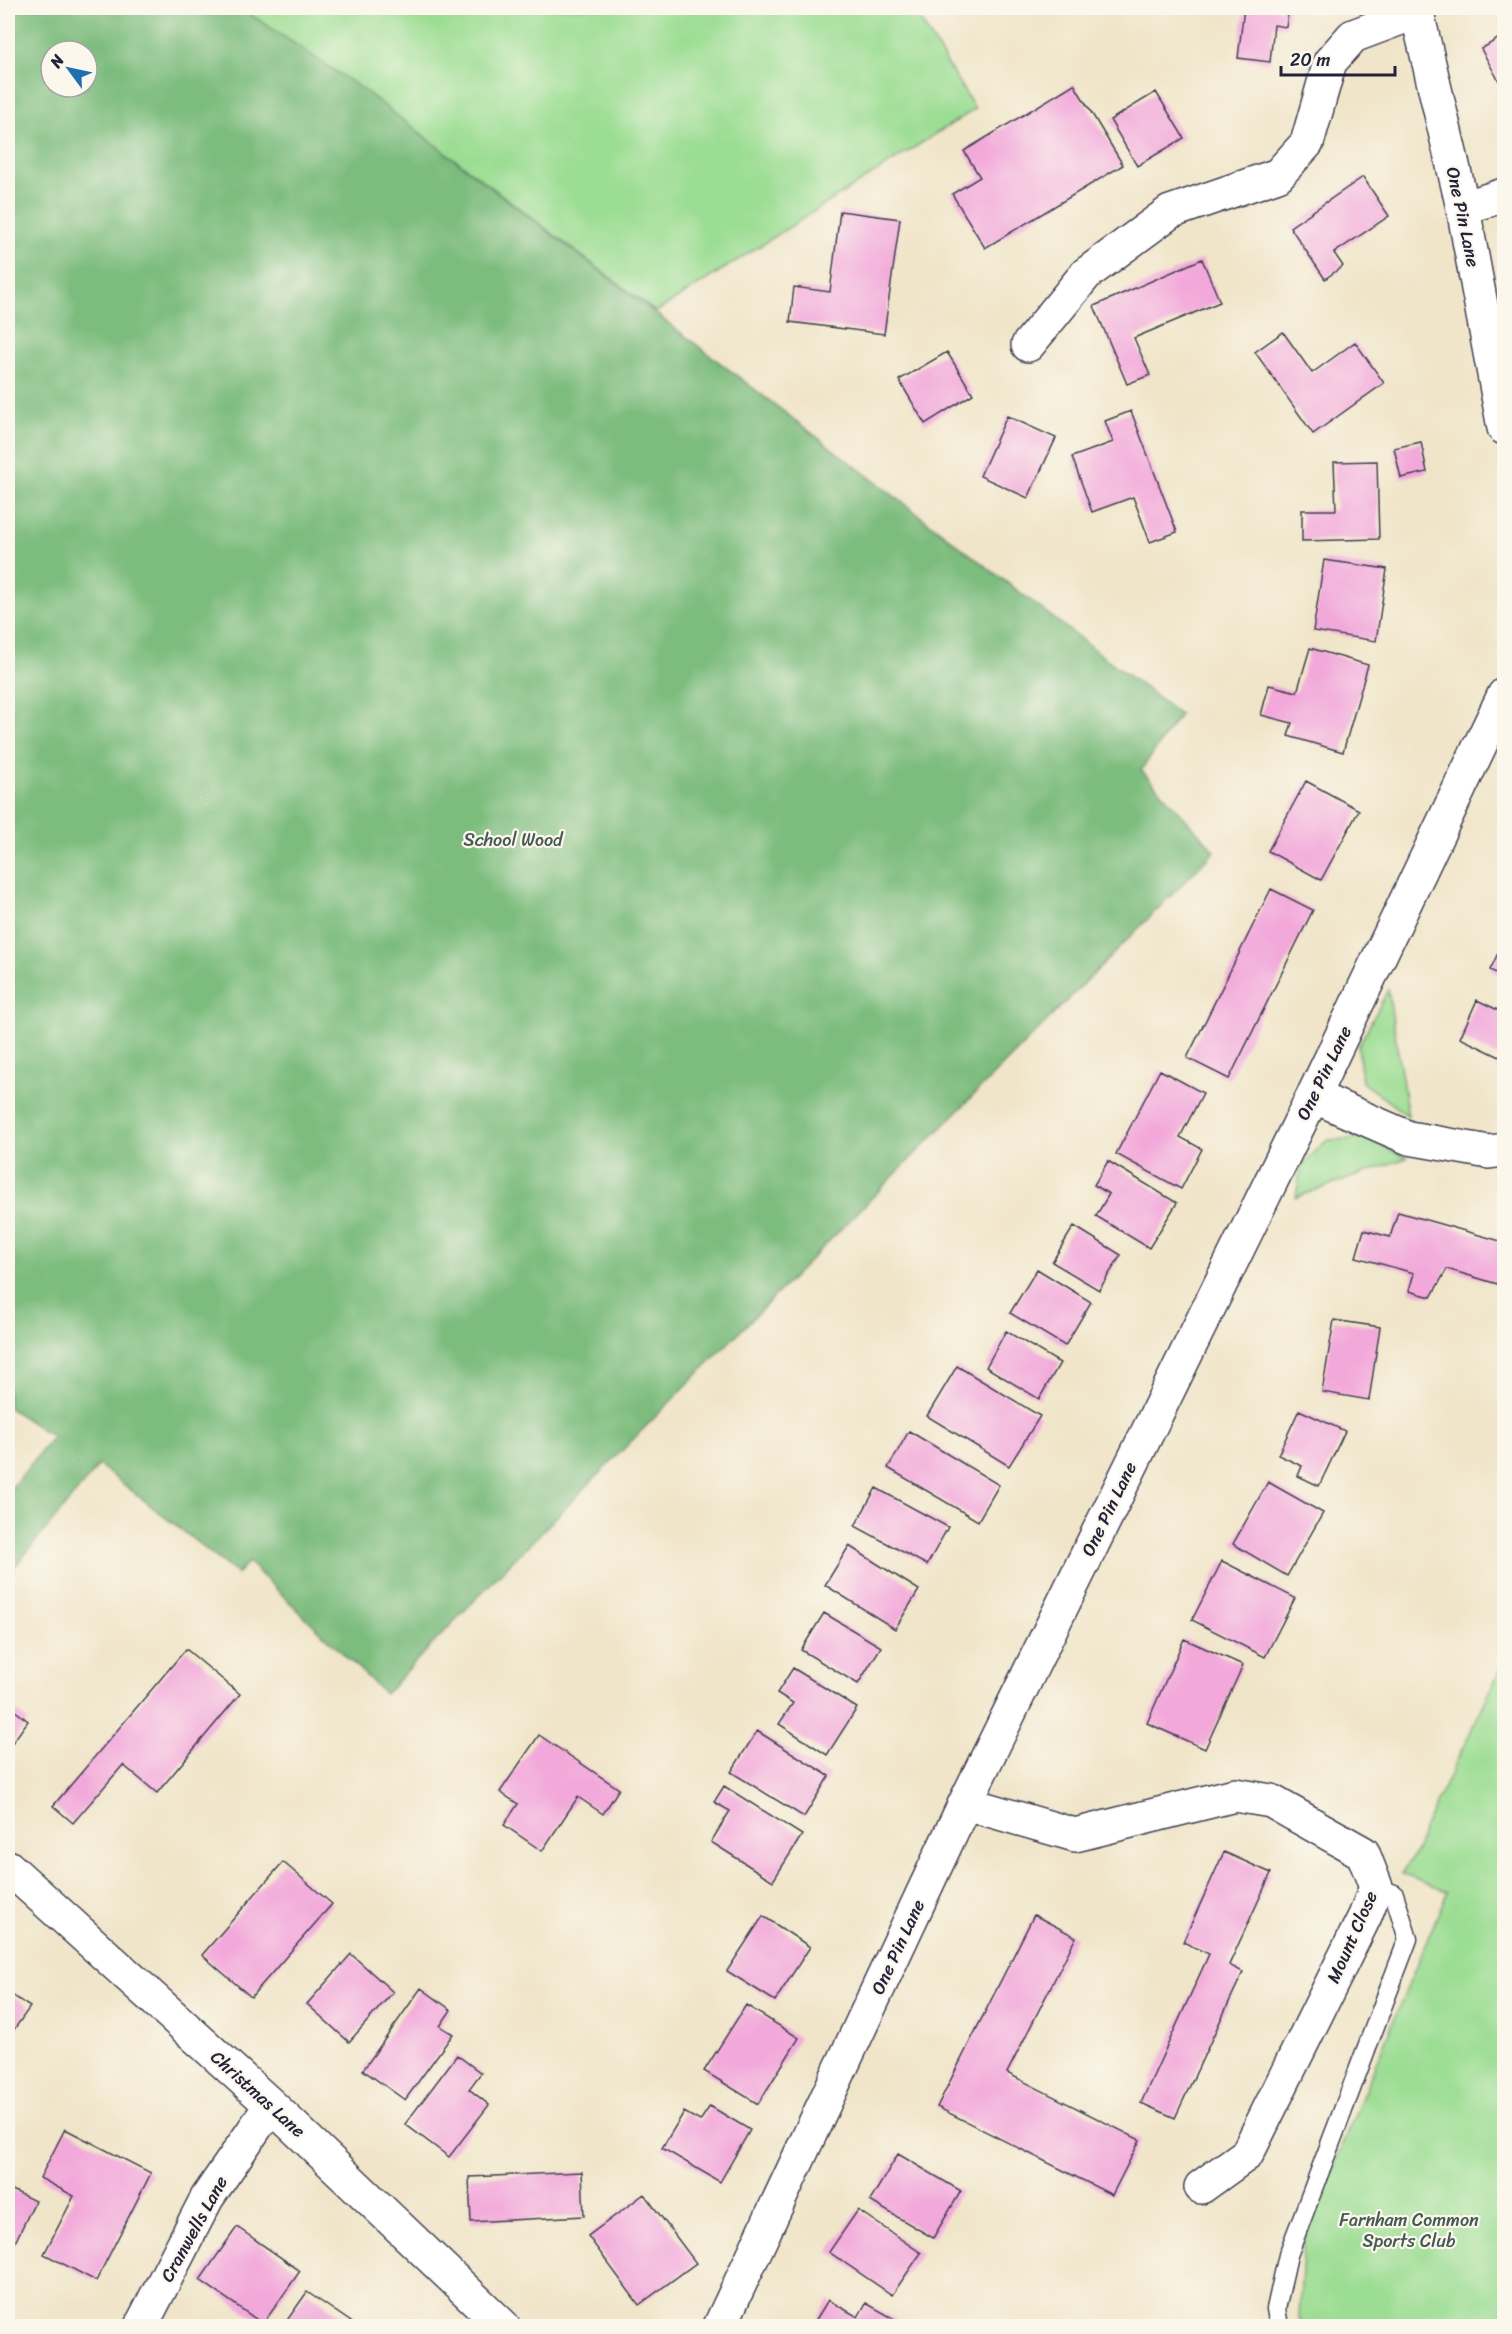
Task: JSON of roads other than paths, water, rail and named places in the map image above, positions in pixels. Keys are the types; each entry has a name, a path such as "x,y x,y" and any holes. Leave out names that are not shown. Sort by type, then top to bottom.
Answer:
{"street":[{"name":"One Pin Lane","path":"1416,10 1463,208 1504,428"},
{"path":"1028,345 1086,274 1170,212 1278,175 1307,143 1330,62 1353,36 1416,10"},
{"path":"1463,208 1504,195"},
{"name":"One Pin Lane","path":"720,2326 964,1803 1312,1096 1504,694"},
{"path":"1312,1096 1409,1138 1489,1152 1504,1150"},
{"name":"Mount Close","path":"964,1803 1075,1835 1234,1795 1271,1801 1363,1853 1376,1887 1365,1916 1247,2154 1201,2187"},
{"name":"Christmas Lane","path":"8,1867 271,2105 503,2326"},
{"name":"Cranwells Lane","path":"141,2326 207,2198 271,2105"}],"lane":[{"path":"1279,2326 1276,2309 1288,2255 1408,1939 1394,1894 1376,1887"}],"park label":[{"name":"School Wood","path":"513,840"},
{"name":"Farnham Common Sports Club","path":"1409,2230"}]}
